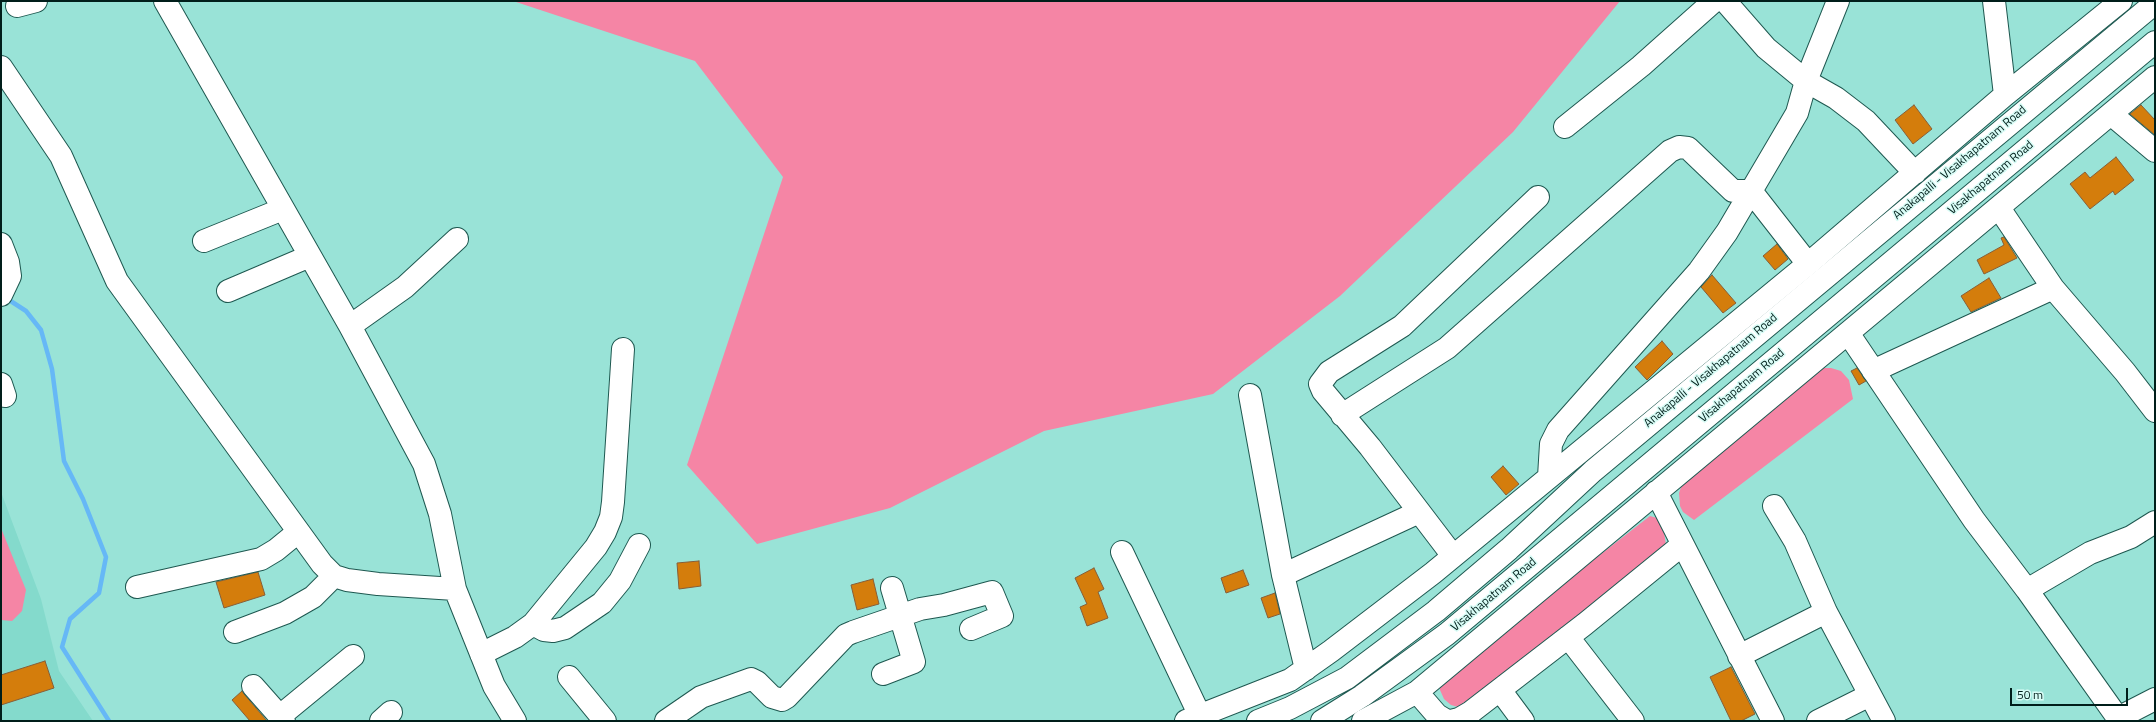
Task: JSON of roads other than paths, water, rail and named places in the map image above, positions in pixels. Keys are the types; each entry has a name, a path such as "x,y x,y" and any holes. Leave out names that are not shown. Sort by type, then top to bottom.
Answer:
{"street":[{"path":"165,1 350,326 424,464 440,514 455,589 494,686 515,721"},
{"path":"1565,127 1640,66 1714,1"},
{"path":"1725,1 1766,48 1806,81 1836,98 1866,121 1915,173"},
{"path":"1549,477 1551,444 1558,430 1699,271 1727,232 1797,112 1806,81 1838,1"},
{"path":"1994,1 2005,96"},
{"path":"1122,552 1193,718 1290,680 1453,556 1808,264 2005,96 2121,1"},
{"name":"Anakapalli - Visakhapatnam Road","path":"1258,721 1290,708 1347,678 1436,612 1509,549 1604,461 2155,3"},
{"name":"Visakhapatnam Road","path":"1322,721 1362,696 1447,634 2155,42"},
{"path":"1,66 61,156 117,281 322,564 334,576 378,584 455,589"},
{"path":"1363,721 1417,692 2155,77"},
{"path":"2111,114 2154,147"},
{"path":"1342,415 1447,348 1670,151 1678,147 1688,148 1732,191 1750,191"},
{"path":"1750,191 1808,264"},
{"path":"1453,556 1370,447 1323,391 1320,384 1323,378 1402,326 1538,197"},
{"path":"204,241 283,208"},
{"path":"1999,208 2053,288 2125,372 2155,411"},
{"path":"350,326 405,287 457,239"},
{"path":"1,244 8,262 10,276 1,296"},
{"path":"228,291 310,256"},
{"path":"1873,371 2053,288"},
{"path":"1848,333 1974,520 2027,590 2119,720 2155,699"},
{"path":"481,654 515,637 533,624 596,547 611,517 623,349"},
{"path":"1250,395 1283,575 1306,669"},
{"path":"1656,492 1773,721"},
{"path":"1774,506 1794,541 1826,612 1884,721"},
{"path":"1283,575 1419,512"},
{"path":"2027,590 2090,554 2131,537 2155,522"},
{"path":"137,587 261,559 276,550 298,532"},
{"path":"533,624 544,630 553,631 565,628 602,603 620,581 639,545"},
{"path":"1451,721 1459,719 1471,712 1500,690 1682,545"},
{"path":"235,632 285,612 313,597 334,576"},
{"path":"883,674 914,662 892,588"},
{"path":"666,721 701,697 751,680 757,682 772,697 782,700 787,697 846,635 920,608 944,605 992,592 1002,616 971,629"},
{"path":"1739,656 1826,612"},
{"path":"1568,637 1633,721"},
{"path":"253,686 282,719 353,656"},
{"path":"569,677 605,721"},
{"path":"1500,690 1523,721"},
{"path":"1417,692 1437,715 1447,721"},
{"path":"1818,721 1870,696"}],"waterway":[{"path":"6,298 26,311 41,330 52,369 64,461 83,499 106,557 99,593 70,619 62,647 109,721"}]}
